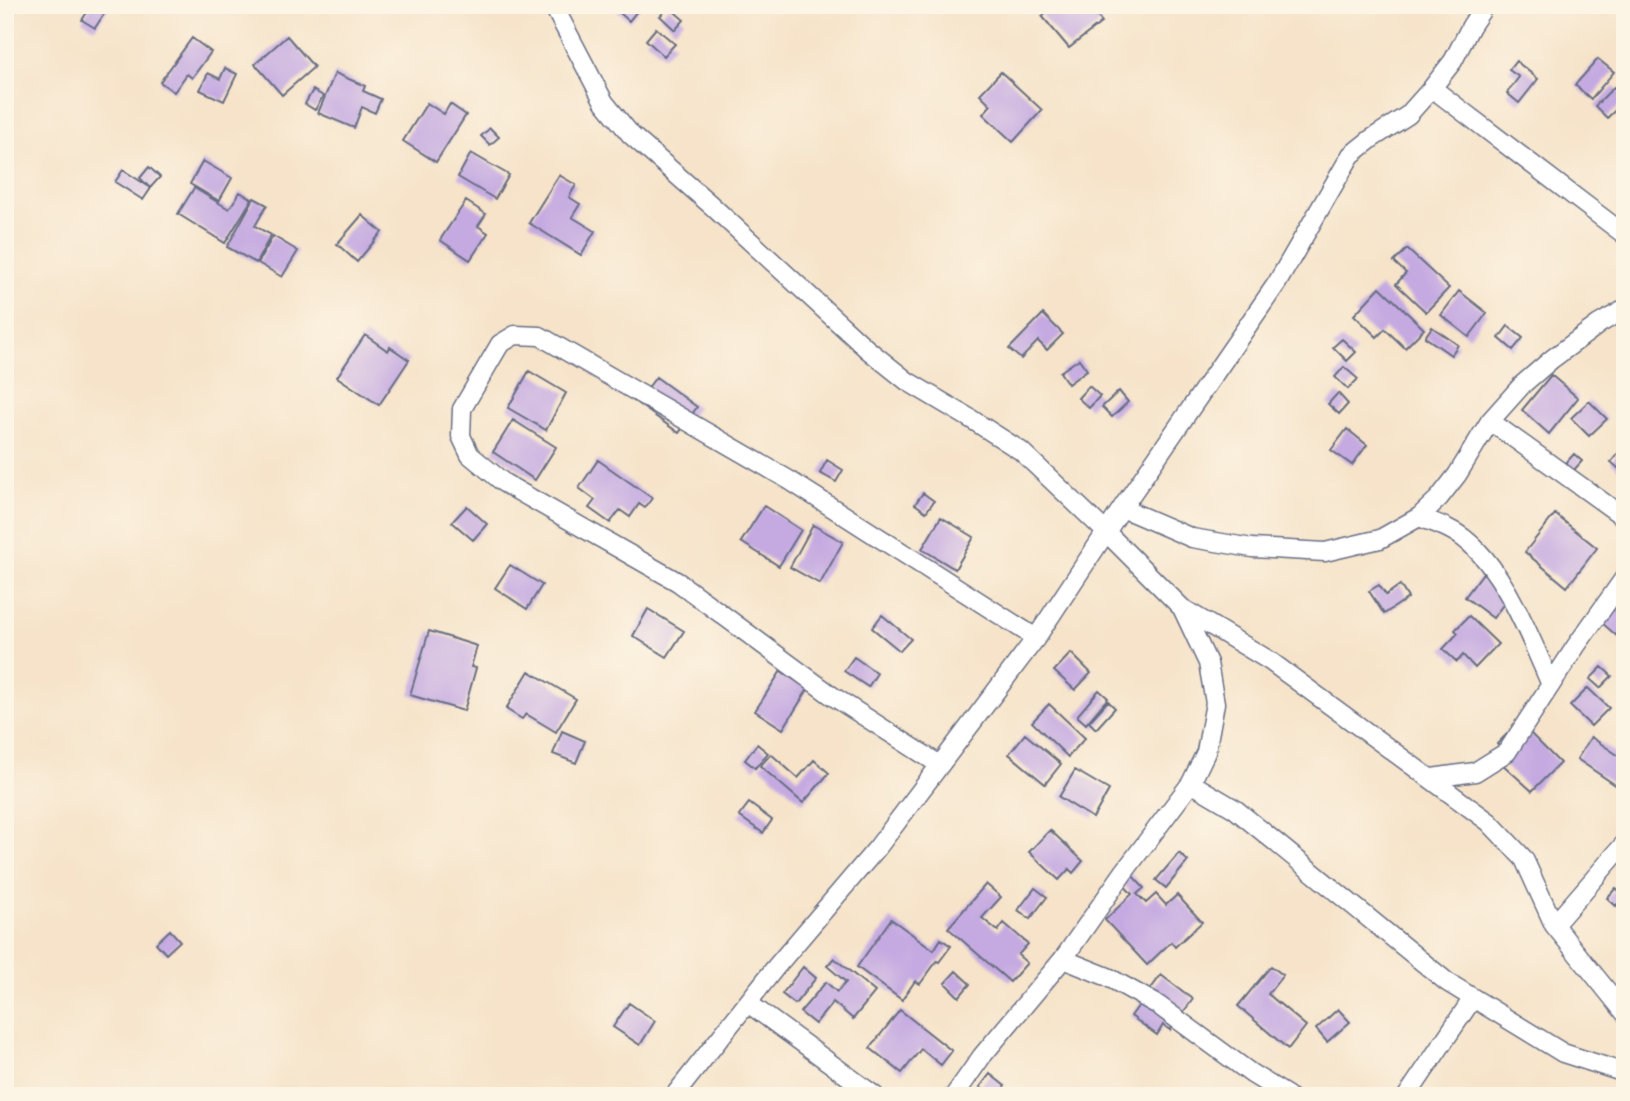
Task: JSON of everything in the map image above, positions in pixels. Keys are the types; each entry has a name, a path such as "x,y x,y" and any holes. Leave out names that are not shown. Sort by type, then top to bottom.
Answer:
{"street":[{"path":"553,5 604,102 631,135 867,349 907,381 1021,451 1182,608 1270,661 1489,822 1524,859 1554,925 1625,1013"},
{"path":"674,1096 775,968 878,846 1036,638 1277,283 1352,155 1408,115 1432,88 1453,61 1485,5"},
{"path":"1432,88 1625,236"},
{"path":"1122,508 1192,538 1252,548 1325,552 1380,539 1419,517 1439,498 1490,421 1523,384 1599,324 1625,309"},
{"path":"940,765 831,695 678,582 504,483 470,455 461,436 462,409 500,344 515,335 540,336 789,480 1036,638"},
{"path":"1490,421 1625,517"},
{"path":"1419,517 1451,529 1490,565 1516,606 1551,685"},
{"path":"1432,778 1475,772 1507,751 1625,578"},
{"path":"954,1096 982,1056 1063,959 1191,783 1206,752 1216,703 1209,663 1182,608"},
{"path":"1191,783 1235,809 1447,982 1563,1053 1625,1073"},
{"path":"1554,925 1625,843"},
{"path":"1063,959 1108,977 1158,1005 1252,1074 1288,1096"},
{"path":"1407,1096 1473,998"},
{"path":"748,1003 875,1096"}],"building":[{"path":"92,5 110,5 95,28 82,20"},
{"path":"611,5 642,5 629,21"},
{"path":"1055,5 1088,5 1102,22 1069,48 1042,16"},
{"path":"669,7 684,20 675,30 660,16"},
{"path":"656,28 675,44 664,56 646,40"},
{"path":"287,36 314,67 282,95 255,64"},
{"path":"192,38 211,52 192,78 187,74 174,92 160,82"},
{"path":"1598,59 1614,72 1591,99 1575,85"},
{"path":"1516,61 1538,79 1519,103 1507,93 1519,77 1509,70"},
{"path":"225,68 237,74 224,101 200,90 208,73 220,79"},
{"path":"1001,72 1042,110 1013,142 983,114 991,105 980,94"},
{"path":"335,73 365,86 363,91 381,99 375,113 362,107 354,128 318,113"},
{"path":"1614,87 1625,97 1625,101 1607,118 1595,106"},
{"path":"313,90 323,96 315,110 305,104"},
{"path":"427,103 444,114 450,104 466,115 436,162 403,141"},
{"path":"490,128 499,137 490,145 481,136"},
{"path":"471,153 509,175 495,199 458,177"},
{"path":"203,161 232,178 219,201 190,184"},
{"path":"149,167 160,177 150,188 140,178"},
{"path":"123,170 151,188 143,200 115,182"},
{"path":"559,175 576,185 569,197 580,204 572,217 595,231 581,255 529,223"},
{"path":"194,188 229,209 240,192 252,199 225,243 178,214"},
{"path":"254,198 267,205 255,226 271,235 256,263 227,247"},
{"path":"466,201 486,214 478,226 488,233 470,260 440,240"},
{"path":"362,215 382,232 357,262 337,244"},
{"path":"273,236 298,251 282,277 258,263"},
{"path":"1407,249 1449,288 1426,312 1396,284 1406,273 1394,262"},
{"path":"1380,287 1424,329 1405,348 1385,329 1377,337 1354,315"},
{"path":"1459,291 1487,313 1469,337 1441,315"},
{"path":"1043,314 1063,334 1047,350 1038,341 1021,359 1009,349"},
{"path":"1508,326 1523,338 1513,350 1499,338"},
{"path":"1432,327 1458,345 1451,355 1425,337"},
{"path":"365,335 388,351 390,347 409,360 379,405 337,377"},
{"path":"1342,339 1356,352 1347,361 1333,347"},
{"path":"1079,359 1087,370 1068,384 1060,372"},
{"path":"1344,367 1358,379 1348,389 1335,377"},
{"path":"529,371 566,393 546,430 508,408"},
{"path":"1551,375 1578,398 1549,434 1522,410"},
{"path":"656,377 697,407 679,433 637,403"},
{"path":"1089,386 1100,396 1089,408 1078,398"},
{"path":"1119,391 1128,402 1112,417 1102,407"},
{"path":"1338,393 1348,404 1339,414 1328,404"},
{"path":"1589,401 1607,419 1589,436 1571,418"},
{"path":"513,420 556,447 535,480 493,452"},
{"path":"1347,429 1367,445 1352,465 1331,450"},
{"path":"1625,445 1625,474 1611,462"},
{"path":"1574,454 1582,461 1573,471 1565,464"},
{"path":"598,460 652,498 645,508 639,504 630,517 620,510 610,523 589,508 595,500 579,488"},
{"path":"827,460 843,470 836,482 820,473"},
{"path":"923,493 934,501 926,512 915,504"},
{"path":"467,506 487,524 473,540 452,522"},
{"path":"764,506 801,530 779,566 741,542"},
{"path":"1555,514 1597,548 1567,587 1525,552"},
{"path":"941,517 974,537 955,569 922,549"},
{"path":"813,525 843,542 820,584 790,567"},
{"path":"510,565 542,585 527,609 495,588"},
{"path":"1483,573 1511,594 1493,618 1465,597"},
{"path":"1379,585 1386,595 1400,585 1408,598 1384,614 1369,591"},
{"path":"1623,598 1625,600 1625,643 1602,623"},
{"path":"648,609 684,631 667,657 633,636"},
{"path":"882,615 911,639 900,651 872,628"},
{"path":"1469,616 1498,644 1475,668 1463,655 1457,662 1443,649 1458,633 1455,630"},
{"path":"429,631 477,646 471,667 476,668 464,711 410,695"},
{"path":"1071,653 1091,673 1075,690 1054,671"},
{"path":"854,657 877,673 868,687 844,671"},
{"path":"1602,667 1612,676 1600,688 1590,679"},
{"path":"529,671 576,699 556,732 526,714 522,719 506,709"},
{"path":"781,671 808,689 783,729 755,711"},
{"path":"1588,688 1609,708 1591,726 1570,706"},
{"path":"1099,690 1108,698 1086,724 1077,716"},
{"path":"1108,701 1115,708 1096,729 1089,722"},
{"path":"1049,704 1085,738 1068,757 1032,722"},
{"path":"1519,722 1560,763 1532,791 1501,763 1508,755 1497,744"},
{"path":"562,731 585,741 576,763 553,754"},
{"path":"1025,734 1061,764 1045,784 1009,754"},
{"path":"1591,737 1625,760 1625,780 1620,788 1577,759"},
{"path":"757,744 768,753 755,768 745,760"},
{"path":"771,754 798,778 814,760 829,773 803,803 760,766"},
{"path":"1075,770 1109,790 1093,818 1059,797"},
{"path":"749,803 772,820 763,833 739,816"},
{"path":"1050,830 1083,861 1073,873 1069,869 1059,880 1029,852"},
{"path":"1179,853 1188,861 1166,888 1156,880"},
{"path":"1128,871 1144,888 1137,894 1146,903 1156,894 1166,905 1177,895 1202,922 1175,947 1171,942 1147,965 1105,920 1132,894 1119,880"},
{"path":"986,884 1001,897 982,918 998,931 1004,923 1028,944 1018,955 1027,963 1010,982 948,928"},
{"path":"1035,888 1047,897 1030,919 1018,910"},
{"path":"1616,888 1625,896 1616,906 1607,898"},
{"path":"891,919 934,950 941,939 951,946 920,984 915,981 902,1000 857,967"},
{"path":"170,930 180,941 166,954 156,943"},
{"path":"834,958 875,992 853,1019 833,1002 815,1024 800,1012 826,982 837,992 846,982 827,966"},
{"path":"1271,966 1283,975 1268,994 1306,1026 1288,1049 1238,1006"},
{"path":"803,967 816,978 795,1004 782,994"},
{"path":"956,971 970,984 959,997 945,983"},
{"path":"1161,975 1193,999 1170,1030 1163,1025 1157,1035 1131,1016"},
{"path":"629,1003 655,1021 640,1045 613,1027"},
{"path":"1338,1009 1350,1022 1327,1042 1316,1029"},
{"path":"900,1010 952,1051 941,1065 921,1049 902,1073 870,1048"},
{"path":"990,1074 1005,1086 997,1096 992,1096 980,1087"}]}
